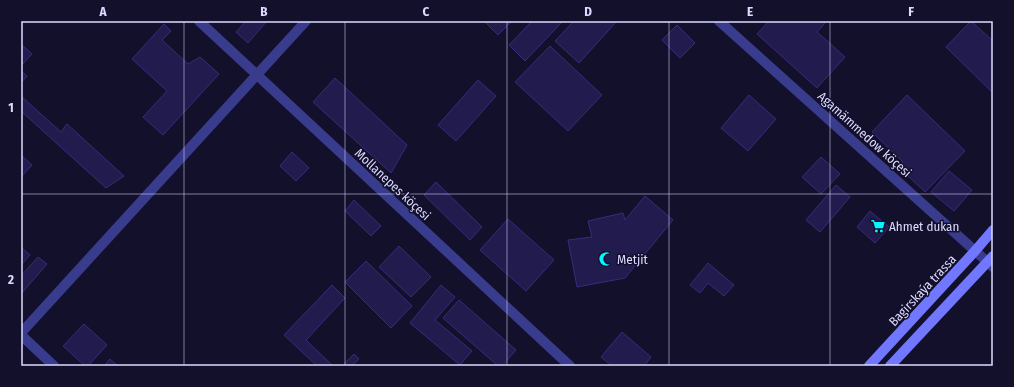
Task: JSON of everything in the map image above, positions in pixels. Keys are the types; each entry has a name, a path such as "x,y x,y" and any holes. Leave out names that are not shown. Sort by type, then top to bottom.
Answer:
{"street":[{"name":"Mollanepes köçesi","path":"199,21 570,366"},
{"path":"54,366 21,334 306,21"},
{"name":"Agamämmedow köçesi","path":"719,21 975,251 991,262"},
{"name":"Bagirskaýa trassa","path":"869,366 993,230"},
{"path":"890,366 991,262"}],"building":[{"path":"246,21 267,21 248,43 236,32"},
{"path":"484,21 512,21 498,35"},
{"path":"532,21 563,21 525,61 509,45"},
{"path":"574,21 617,21 579,63 555,41"},
{"path":"769,21 827,21 817,32 845,57 817,88 757,34"},
{"path":"971,21 993,41 993,93 946,47"},
{"path":"164,24 171,31 162,40 188,64 200,57 219,74 163,135 143,117 167,91 132,59"},
{"path":"677,25 695,43 680,58 662,40"},
{"path":"21,44 32,54 21,66"},
{"path":"550,46 602,95 568,131 515,82"},
{"path":"21,71 27,76 21,83"},
{"path":"335,78 407,145 391,173 313,102"},
{"path":"478,80 496,96 456,141 438,125"},
{"path":"749,95 776,119 748,151 721,128"},
{"path":"907,95 965,151 925,192 906,174 902,161 872,132"},
{"path":"21,96 61,132 67,124 124,176 106,188 21,111"},
{"path":"292,152 309,168 296,181 280,166"},
{"path":"21,155 32,165 21,177"},
{"path":"821,157 840,174 821,194 802,177"},
{"path":"949,171 972,190 954,211 931,192"},
{"path":"436,182 482,227 470,240 424,195"},
{"path":"836,185 850,197 820,232 806,220"},
{"name":"Metjit","path":"645,196 673,220 625,278 577,287 568,240 592,237 588,221 623,213 625,220"},
{"path":"354,200 381,226 371,236 345,211"},
{"path":"870,211 889,227 875,243 857,227"},
{"path":"508,219 554,260 526,291 480,250"},
{"path":"399,246 431,277 411,297 379,267"},
{"path":"21,247 30,255 21,265"},
{"path":"38,257 47,264 21,294 21,276"},
{"path":"366,261 412,306 391,328 345,282"},
{"path":"708,263 734,285 724,296 708,283 700,293 690,285"},
{"path":"332,285 345,298 306,340 333,366 317,366 284,335"},
{"path":"441,285 455,297 435,320 472,351 460,365 410,323"},
{"path":"459,300 516,350 502,366 498,366 443,318"},
{"path":"84,324 107,345 88,366 85,366 63,346"},
{"path":"622,332 651,357 644,366 612,366 601,357"},
{"path":"354,354 359,359 352,366 342,366"},
{"path":"110,359 118,366 104,366"}],"place":[{"name":"Ahmet dukan","path":"878,226"},
{"name":"Metjit","path":"606,259"}]}
